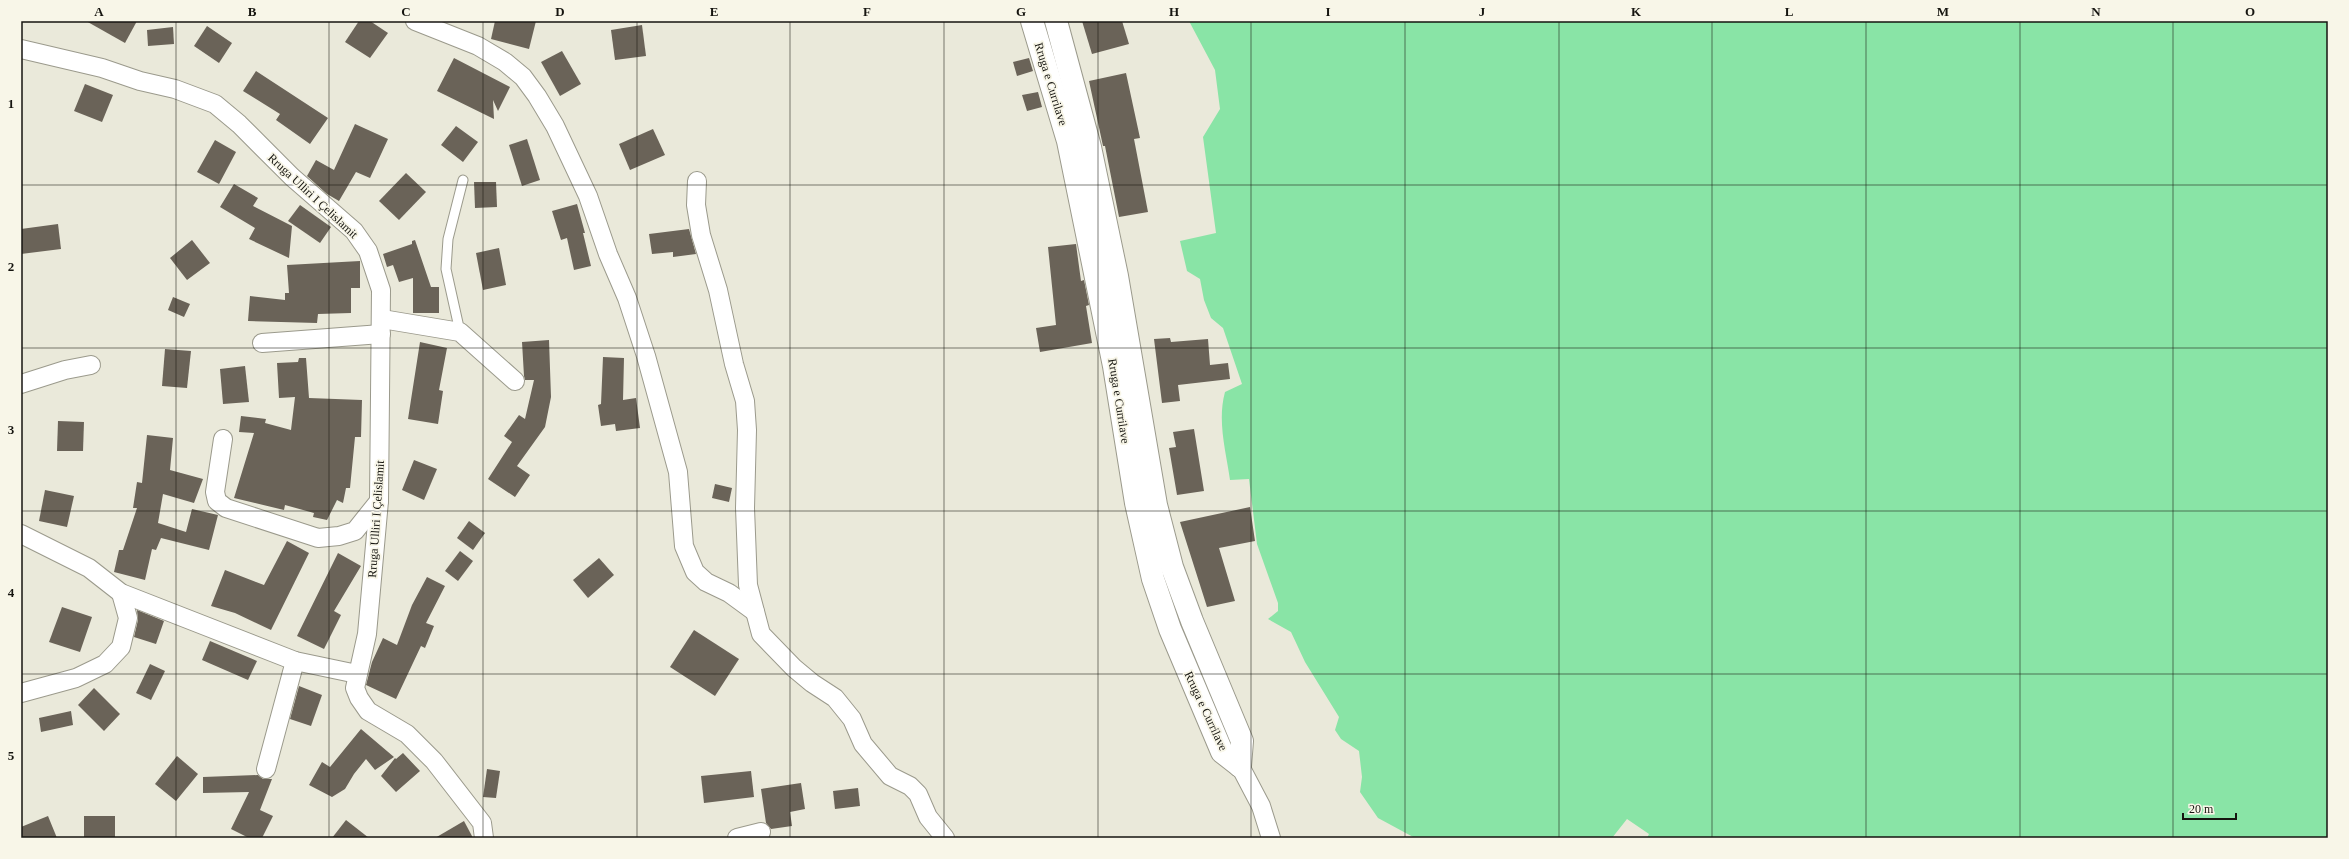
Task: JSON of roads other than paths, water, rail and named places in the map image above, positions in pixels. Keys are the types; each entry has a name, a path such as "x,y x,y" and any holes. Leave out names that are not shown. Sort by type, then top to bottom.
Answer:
{"main road":[{"name":"Rruga e Currilave","path":"1032,21 1068,141 1113,358 1136,503 1153,579 1170,629 1222,752 1240,766"},
{"name":"Rruga e Currilave","path":"1056,21 1090,147 1117,276 1156,505 1172,567 1192,621 1242,741 1240,766"}],"street":[{"path":"415,21 478,46 505,62 523,77 537,96 555,126 588,196 608,254 627,298 646,356 678,472 684,546 695,572 706,582 729,593 755,612"},
{"name":"Rruga Ulliri I Çelislamit","path":"21,49 102,68 140,81 175,89 215,104 239,124 292,177 354,231 368,251 377,273 381,290 382,326 379,501 367,634 355,688 359,698 368,711 407,734 434,762 482,823 484,838"},
{"path":"697,181 696,205 701,235 718,290 727,335 744,401 747,437 745,508 748,585 762,634 794,668 812,683 835,698 852,719 863,744 890,776 910,786 918,794 928,817 944,838"},
{"path":"262,343 382,326 460,332 514,382"},
{"path":"21,384 65,370 91,366"},
{"path":"223,439 215,492 217,501 226,508 318,538 339,536 355,530 379,501"},
{"path":"21,534 89,568 121,593 295,661 357,674"},
{"path":"21,693 76,678 104,664 121,647 128,618 121,593"},
{"path":"266,769 295,661"},
{"name":"Rruga e Currilave","path":"1240,766 1261,806 1271,838"},
{"path":"737,838 761,832"}],"lane":[{"path":"460,332 446,269 448,239 463,180"}]}
